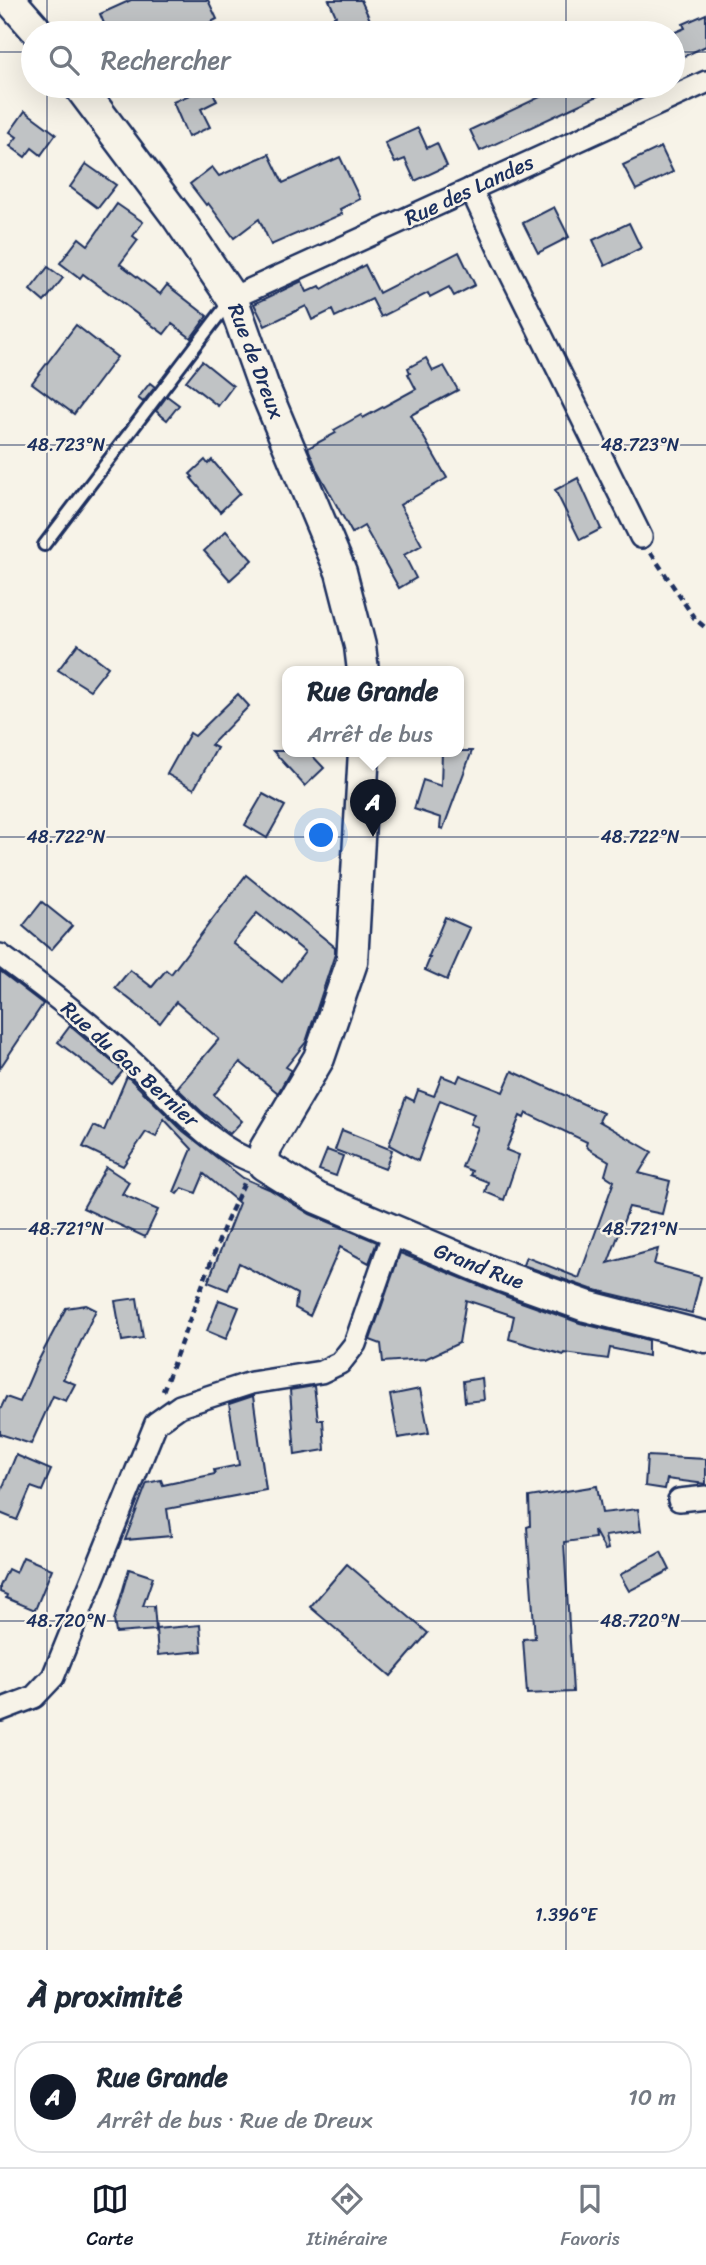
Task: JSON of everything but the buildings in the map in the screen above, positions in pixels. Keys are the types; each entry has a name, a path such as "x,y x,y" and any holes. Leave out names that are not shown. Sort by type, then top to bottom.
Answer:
{"street":[{"path":"10,0 28,21"},
{"name":"Rue des Landes","path":"685,92 706,82"},
{"name":"Rue de Dreux","path":"88,98 178,218 232,298 263,385 341,572 362,666"},
{"name":"Rue des Landes","path":"232,298 671,98"},
{"path":"471,189 641,537"},
{"path":"264,1165 265,1149 319,1058 352,962 364,757"},
{"name":"Rue du Gas Bernier","path":"0,955 53,994 130,1060 214,1141 246,1160 264,1165"},
{"name":"Grand Rue","path":"264,1165 317,1198 499,1275 586,1306 706,1337"},
{"path":"0,1710 34,1697 53,1677 156,1423 180,1406 203,1398 251,1383 321,1372 340,1363 355,1344 394,1232"},
{"path":"680,1500 706,1497"}],"lane":[{"path":"44,545 232,298"}],"path":[{"path":"641,537 695,619 706,628"},
{"path":"156,1423 164,1384 224,1227 247,1176 264,1165"}],"place":[{"name":"Rue Grande","path":"373,837"}]}
